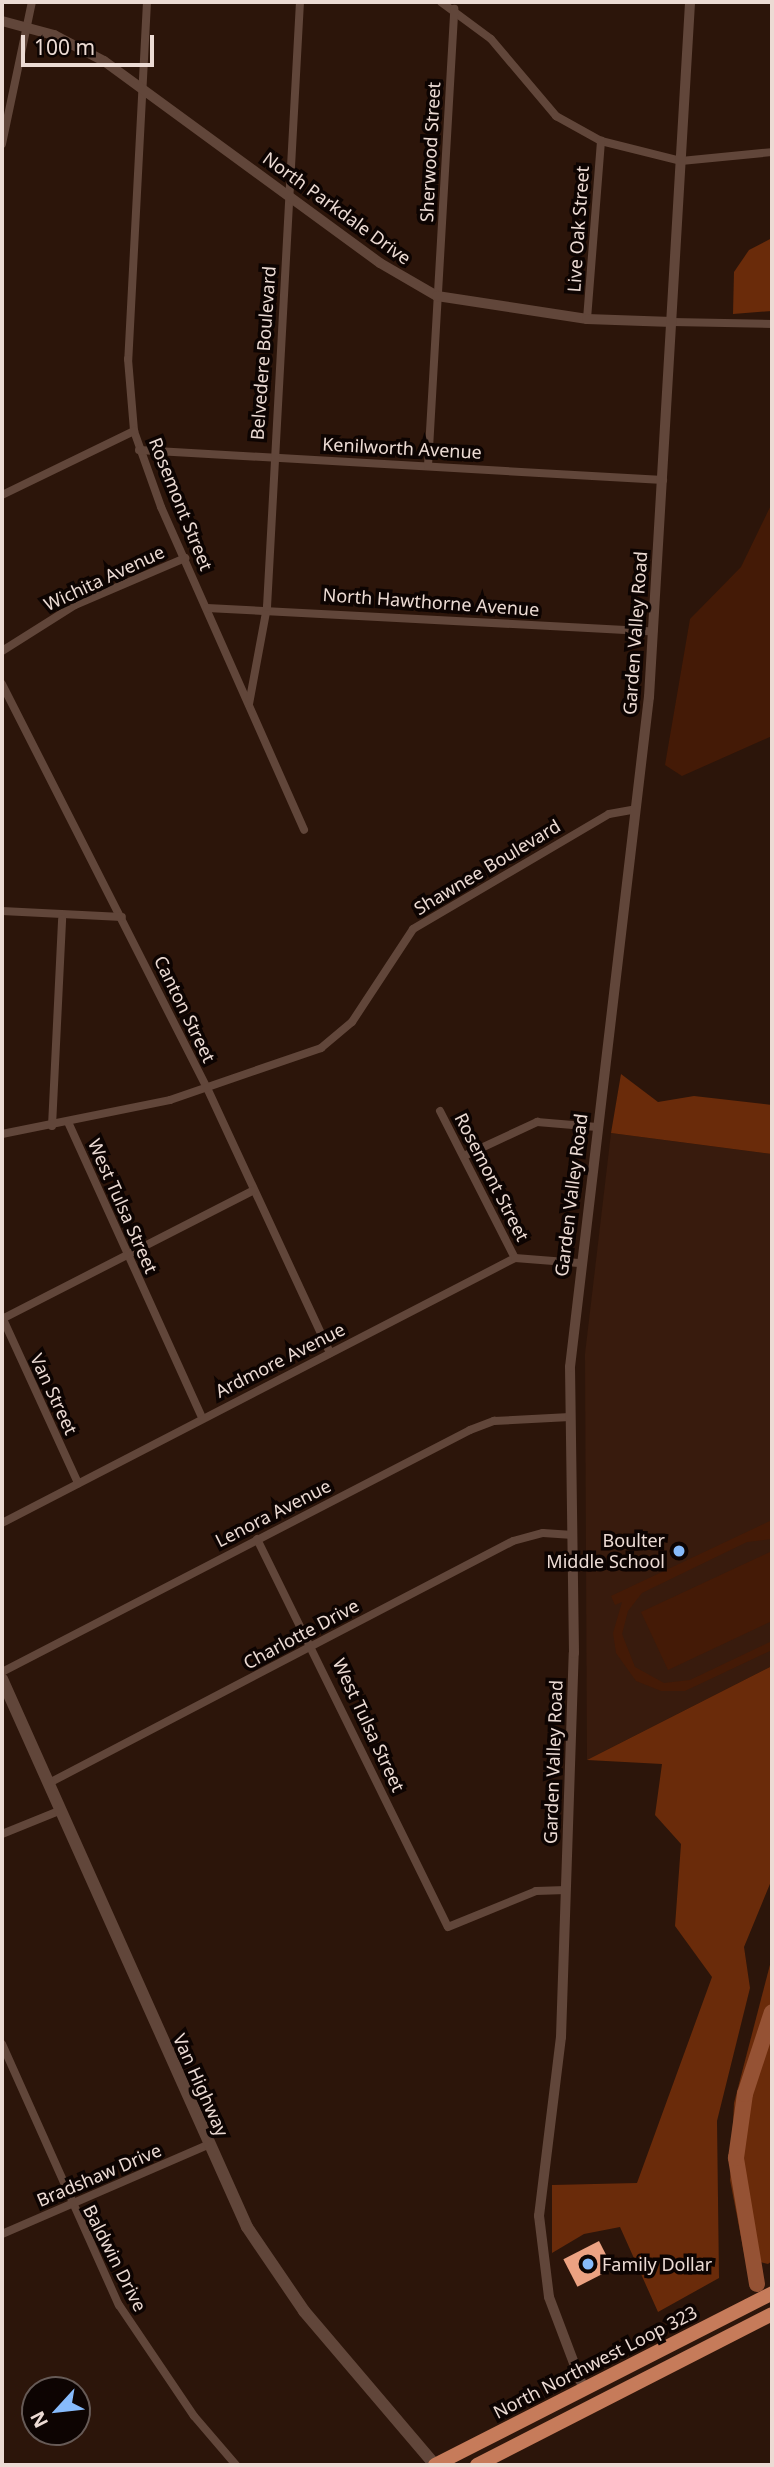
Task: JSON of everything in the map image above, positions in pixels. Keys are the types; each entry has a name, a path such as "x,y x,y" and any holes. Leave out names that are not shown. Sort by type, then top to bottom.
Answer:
{"highway":[{"name":"North Northwest Loop 323","path":"435,2465 772,2293"},
{"path":"727,2337 772,2305"},
{"name":"North Northwest Loop 323","path":"477,2465 772,2314"}],"main road":[{"name":"Van Highway","path":"2,1679 208,2146 284,2285 435,2465"}],"street":[{"path":"2,144 32,2"},
{"name":"Rosemont Street","path":"147,2 128,359 134,431 139,450 206,608 304,830"},
{"name":"Belvedere Boulevard","path":"248,704 267,607 273,456 300,2"},
{"path":"441,2 454,9 491,39 556,116 601,141 681,161 772,152"},
{"name":"Garden Valley Road","path":"583,2388 549,2297 539,2216 561,2037 573,1535 570,1417 579,1263 636,809 653,631 690,2"},
{"name":"Sherwood Street","path":"428,466 454,9"},
{"name":"North Parkdale Drive","path":"2,20 27,26 76,45 142,88 380,263 437,296 587,319 772,324"},
{"name":"Live Oak Street","path":"587,319 601,141"},
{"path":"2,495 134,431"},
{"name":"Kenilworth Avenue","path":"139,450 663,480"},
{"name":"Wichita Avenue","path":"2,651 75,605 185,558"},
{"name":"North Hawthorne Avenue","path":"206,608 267,607 653,631"},
{"name":"Canton Street","path":"2,684 208,1090 330,1353"},
{"name":"Shawnee Boulevard","path":"2,1134 52,1126 208,1090 321,1048 352,1022 397,948 433,915 609,814 636,809"},
{"path":"2,911 62,919 122,917"},
{"path":"52,1126 62,919"},
{"name":"Rosemont Street","path":"440,1111 515,1258"},
{"name":"West Tulsa Street","path":"68,1122 202,1417"},
{"path":"464,1156 537,1122 597,1127"},
{"path":"2,1319 254,1190"},
{"path":"515,1258 579,1263"},
{"name":"Ardmore Avenue","path":"2,1523 202,1417 515,1258"},
{"name":"Van Street","path":"2,1319 78,1483"},
{"name":"Lenora Avenue","path":"2,1672 470,1430 494,1421 570,1417"},
{"name":"Charlotte Drive","path":"49,1783 513,1541 543,1533 573,1535"},
{"name":"West Tulsa Street","path":"257,1539 314,1646 448,1927 536,1891 566,1890"},
{"path":"2,1834 61,1810"},
{"name":"Baldwin Drive","path":"2,2044 70,2204 139,2337 236,2465"},
{"name":"Bradshaw Drive","path":"2,2234 208,2146"}],"shaded area":[{"path":"772,238 772,311 733,314 734,272 749,250"},
{"path":"772,503 772,736 682,776 665,765 690,619 741,567"},
{"path":"621,1074 658,1102 694,1096 772,1105 772,1154 611,1133"},
{"name":"Boulter Middle School","path":"611,1133 772,1154 772,1666 587,1760 585,1354"},
{"path":"772,1520 772,1539 747,1542 642,1593 628,1611 622,1634 635,1667 664,1683 690,1680 772,1641 772,1650 685,1691 661,1691 636,1681 616,1653 613,1633 622,1602 615,1605 611,1596"},
{"path":"772,1551 772,1621 668,1670 641,1612"},
{"path":"772,1666 772,1879 744,1947 750,1988 717,2121 719,2278 658,2312 620,2227 584,2234 552,2253 552,2185 637,2183 712,1977 675,1926 681,1844 655,1815 662,1764 587,1760"},
{"path":"772,1957 772,2261 768,2264 745,2258 730,2180 734,2103"}],"building":[{"name":"Family Dollar","path":"599,2241 613,2269 577,2287 563,2259"}],"waterway":[{"path":"757,2284 736,2158 745,2094 772,2012"}],"place":[{"name":"Boulter Middle School","path":"679,1551"},
{"name":"Family Dollar","path":"588,2264"}]}
